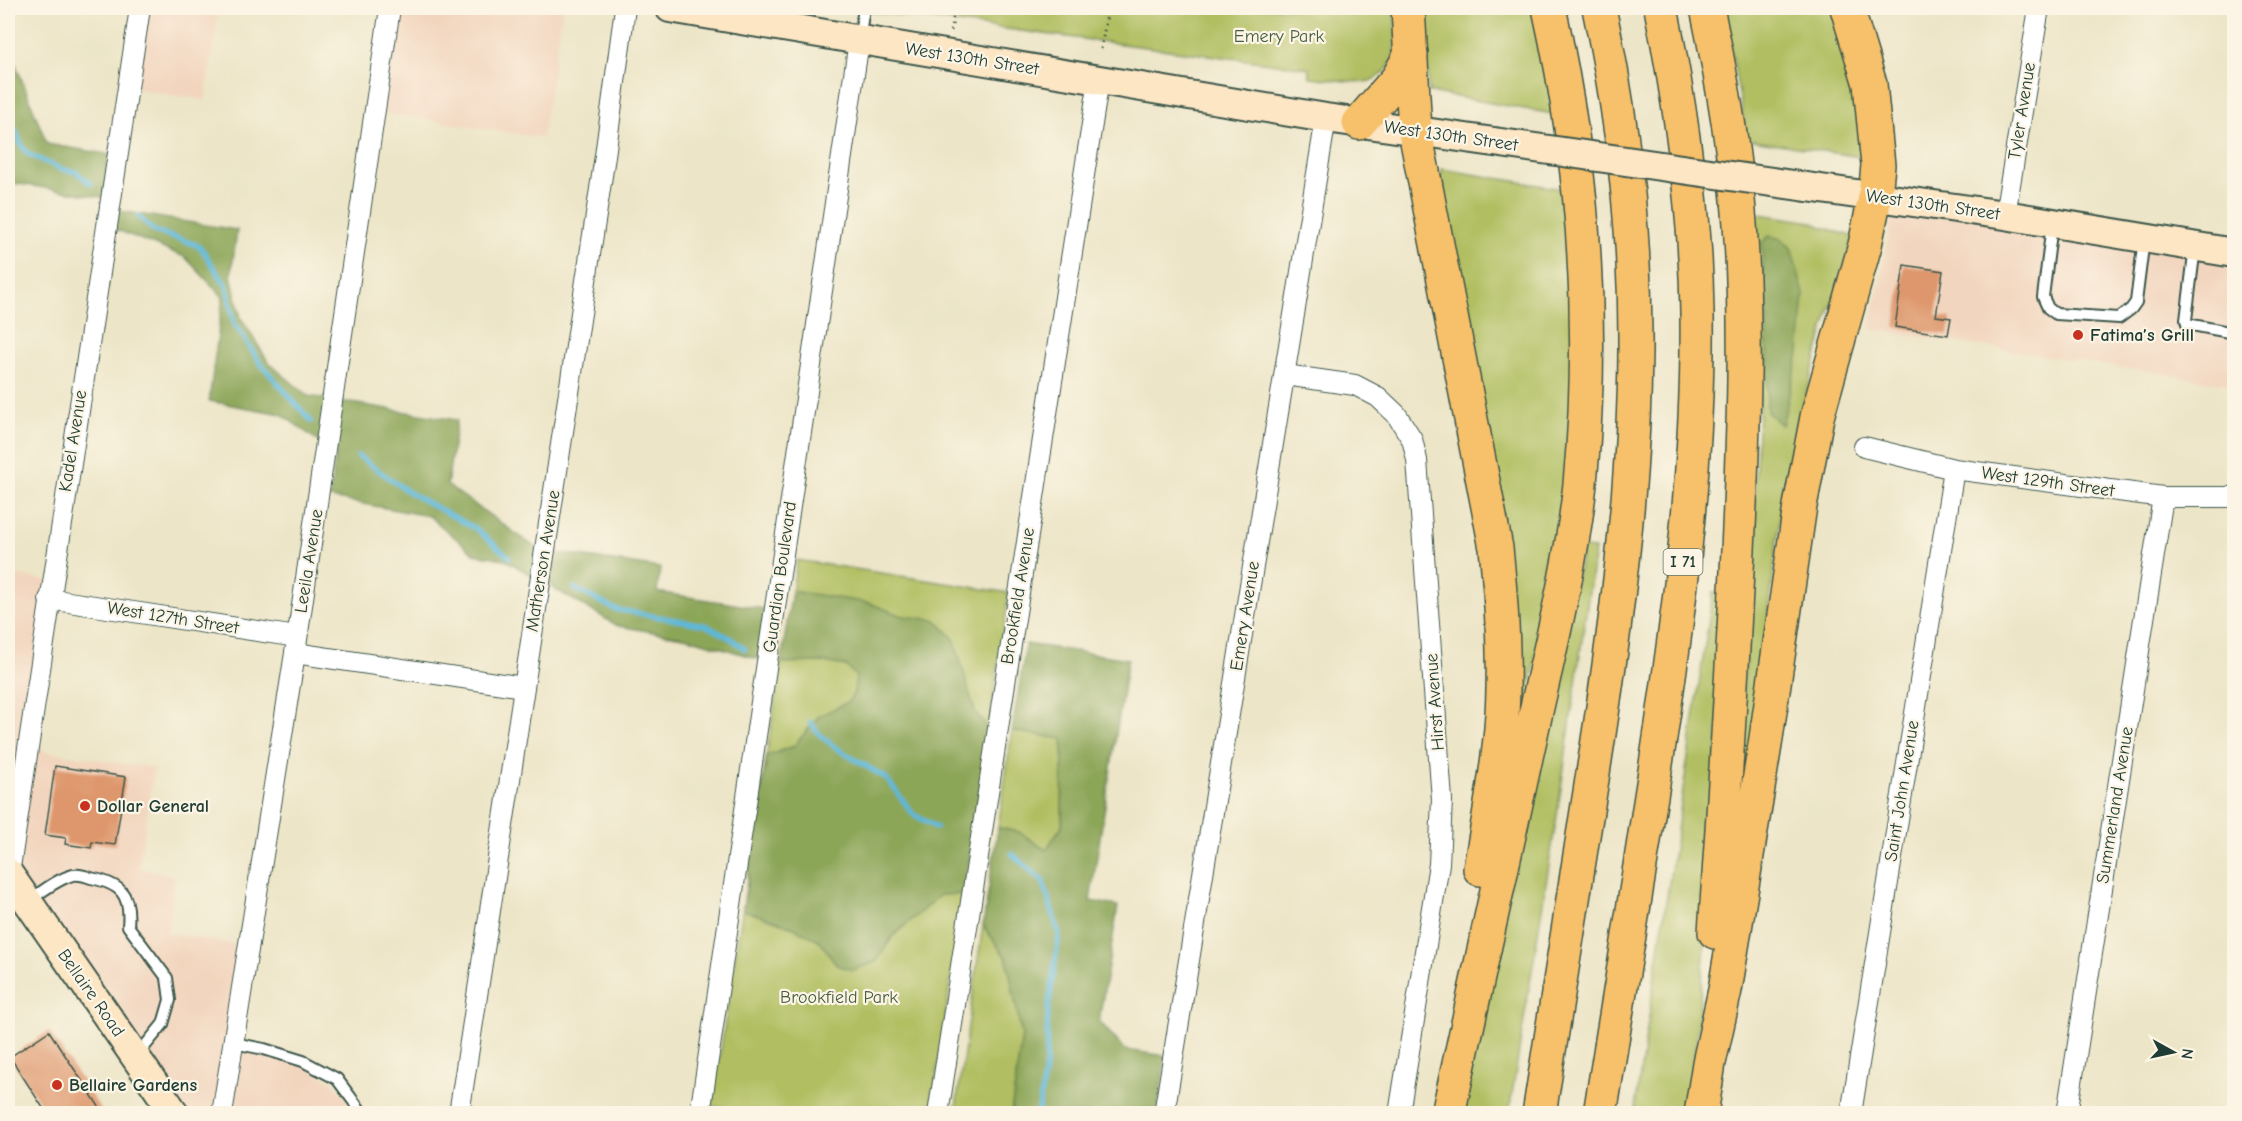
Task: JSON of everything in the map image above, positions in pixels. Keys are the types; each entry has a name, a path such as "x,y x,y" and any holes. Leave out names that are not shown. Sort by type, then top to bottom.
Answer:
{"highway":[{"path":"1408,8 1415,131 1496,548 1502,612 1502,726 1440,1113"},
{"path":"1448,1113 1559,606 1579,488 1588,361 1584,245 1568,108 1549,8"},
{"path":"1539,1113 1606,689 1621,567 1634,414 1634,306 1629,209 1617,108 1599,8"},
{"name":"I 71","path":"1600,1113 1667,693 1690,499 1697,311 1692,212 1682,125 1661,8"},
{"path":"1707,8 1722,80 1732,148 1741,233 1744,339 1744,418 1736,594 1709,1063"},
{"path":"1701,1113 1725,990 1800,506 1817,417 1865,245 1875,197 1878,165 1870,84 1847,8"},
{"path":"1359,123 1398,78 1412,54"}],"main road":[{"name":"West 130th Street","path":"670,8 1326,118 2005,215 2235,253"},
{"name":"Bellaire Road","path":"8,873 175,1113"}],"street":[{"name":"Kadel Avenue","path":"8,873 140,8"},
{"name":"Leeila Avenue","path":"222,1113 296,645 374,131 390,8"},
{"name":"Matherson Avenue","path":"459,1113 605,156 625,8"},
{"name":"Tyler Avenue","path":"2005,215 2039,8"},
{"name":"Guardian Boulevard","path":"700,1113 859,41"},
{"name":"Brookfield Avenue","path":"938,1113 1099,79"},
{"name":"Emery Avenue","path":"1164,1113 1326,118"},
{"name":"Hirst Avenue","path":"1285,375 1355,385 1378,398 1396,414 1412,439 1417,460 1441,788 1442,832 1439,864 1399,1113"},
{"name":"West 129th Street","path":"1864,447 1954,469 2163,497 2235,497"},
{"name":"Saint John Avenue","path":"1851,1113 1954,469"},
{"name":"Summerland Avenue","path":"2067,1113 2163,497"},
{"name":"West 127th Street","path":"49,599 523,687"}],"lane":[{"path":"859,41 864,8"},
{"path":"2052,223 2043,297 2048,308 2056,314 2119,318 2131,309 2136,302 2144,238"},
{"path":"2195,247 2187,324 2235,333"},
{"path":"27,901 58,881 75,874 112,883 123,891 129,913 128,926 167,978 170,1000 163,1024 136,1057"},
{"path":"234,1043 303,1061 337,1079 363,1113"}],"path":[{"path":"951,32 955,8"},
{"path":"1101,49 1108,8"}],"shaded area":[{"path":"147,8 219,8 205,100 135,89"},
{"path":"384,8 563,8 542,138 371,111"},
{"path":"1896,190 2234,246 2234,385 1870,329"},
{"path":"8,574 57,582 30,749 154,768 139,868 175,876 167,933 253,947 237,1047 301,1064 334,1082 356,1113 163,1113 8,885"}],"green space":[{"name":"Emery Park","path":"843,8 1394,8 1396,39 1395,50 1388,68 1380,76 1365,82 1310,77 1308,68"},
{"path":"1422,8 1537,8 1559,115 1429,92"},
{"path":"1724,8 1836,8 1852,58 1867,158 1747,139"},
{"path":"8,62 15,63 47,144 113,155 107,198 8,182"},
{"path":"1442,169 1568,190 1575,387 1557,554 1499,839 1513,710 1438,190"},
{"path":"114,210 237,230 231,275 241,318 269,363 308,396 457,420 447,485 539,550 660,568 657,592 766,609 758,659 689,638 618,626 504,559 475,554 429,516 330,498 336,454 281,414 209,401 223,297 185,257 112,228"},
{"path":"1753,213 1812,222 1854,237 1825,325 1804,402 1782,499 1746,807 1737,806 1760,396 1761,300"},
{"path":"1769,236 1782,239 1791,248 1804,294 1799,353 1782,425 1767,412 1767,319 1762,243"},
{"path":"1583,548 1595,549 1558,809 1509,1113 1459,1114"},
{"name":"Brookfield Park","path":"797,560 1009,593 931,1113 761,1114 712,1106"},
{"path":"792,591 869,603 903,616 936,620 954,639 975,712 989,729 964,894 940,895 893,936 876,962 852,970 837,965 819,940 788,925 743,910 767,756 794,746 819,716 848,702 854,693 856,676 846,666 823,662 781,663"},
{"path":"1713,592 1725,594 1708,912 1691,1100 1689,1113 1634,1114"},
{"path":"1026,644 1128,659 1090,901 1118,906 1099,1021 1125,1050 1166,1056 1157,1113 1011,1113 1022,1036 1007,959 983,925 998,828 1019,832 1046,850 1062,826 1063,739 1012,731"},
{"path":"1012,731 1063,739 1062,826 1046,850 1019,832 998,828"},
{"path":"983,925 1007,959 1022,1036 1011,1113 955,1114"}],"building":[{"path":"1904,265 1943,271 1936,316 1951,318 1948,335 1895,327"},
{"name":"Dollar General","path":"55,766 126,777 115,845 92,842 91,848 65,844 66,838 45,835"},
{"name":"Bellaire Gardens","path":"49,1031 104,1114 47,1114 10,1057"}],"waterway":[{"path":"8,113 22,146 28,154 61,169 76,172 91,184"},
{"path":"138,216 154,231 201,248 227,287 234,323 260,363 311,421"},
{"path":"358,456 410,493 476,529 509,557"},
{"path":"574,588 614,609 705,625 745,649"},
{"path":"810,722 819,734 836,748 886,778 913,814 937,828"},
{"path":"1012,854 1043,881 1059,934 1048,1011 1046,1063 1038,1114"}],"place":[{"name":"Fatima’s Grill","path":"2078,335"},
{"name":"Dollar General","path":"85,806"},
{"name":"Bellaire Gardens","path":"57,1085"}]}
